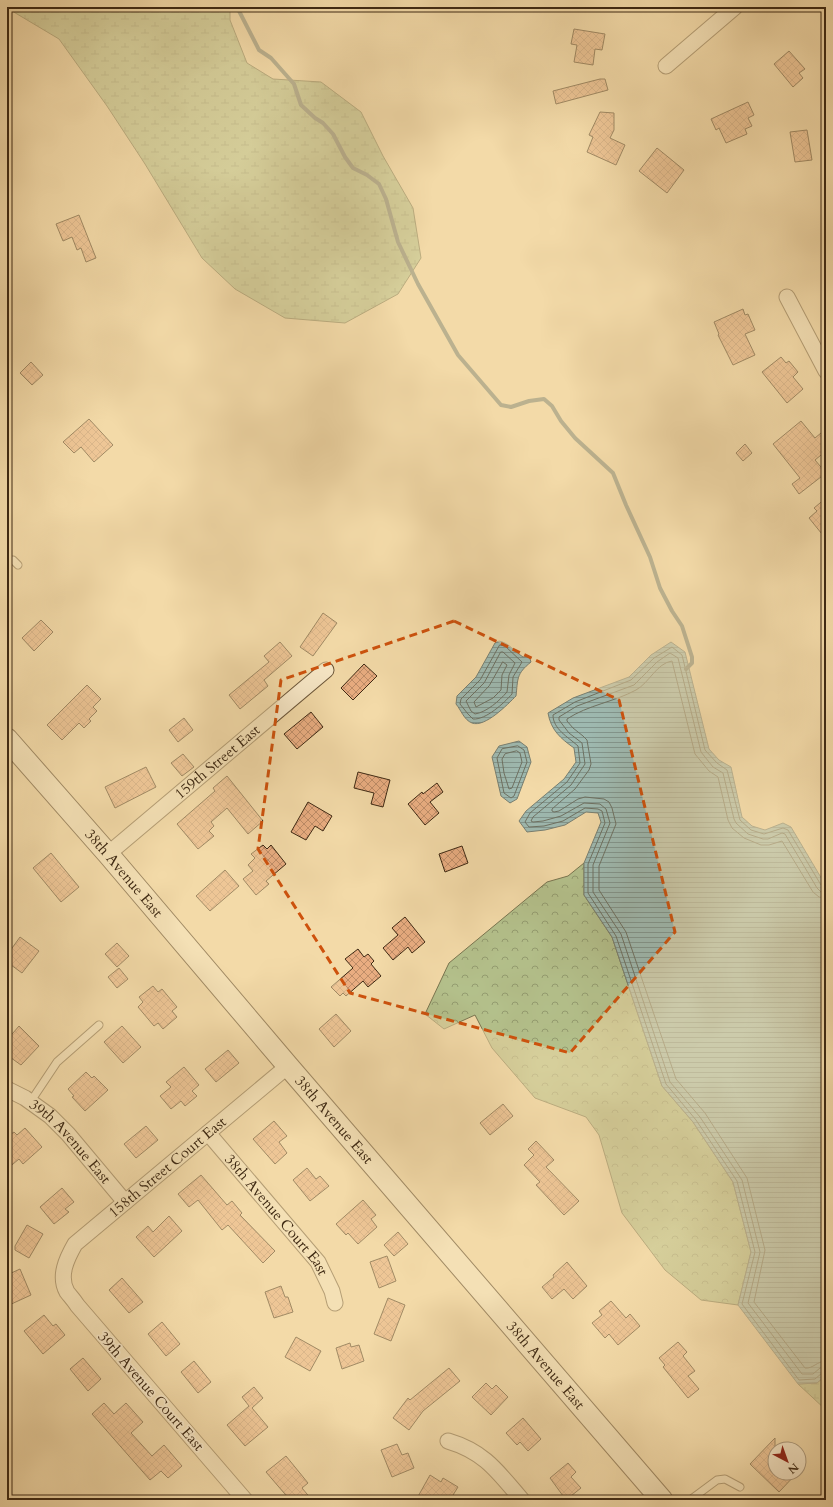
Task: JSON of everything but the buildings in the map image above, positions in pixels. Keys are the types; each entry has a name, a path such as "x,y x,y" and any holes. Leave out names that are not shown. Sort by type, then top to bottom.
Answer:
{"street":[{"path":"666,66 736,7"},
{"path":"787,297 826,371"},
{"name":"159th Street East","path":"108,854 326,670"},
{"name":"38th Avenue East","path":"7,739 108,854 288,1066 662,1500"},
{"name":"158th Street Court East","path":"64,1278 68,1255 76,1244 288,1066"},
{"name":"39th Avenue East","path":"7,1089 31,1101 50,1116 68,1134 125,1202"},
{"name":"38th Avenue Court East","path":"208,1133 318,1262 332,1291 334,1303"},
{"name":"39th Avenue Court East","path":"64,1278 67,1292 244,1500"},
{"path":"448,1441 458,1444 491,1463 522,1500"}],"lane":[{"path":"7,560 13,560 18,565"},
{"path":"31,1101 57,1062 99,1025"},
{"path":"690,1500 717,1480 724,1479 740,1487"}],"highlighted area":[{"path":"454,621 619,700 675,932 570,1053 350,993 258,849 281,680"}],"green space":[{"path":"7,7 230,7 230,20 247,63 273,79 321,82 361,112 383,156 413,208 421,258 398,294 345,323 285,318 235,289 202,258 145,164 107,106 59,39 12,11 7,10"},
{"path":"584,863 584,895 612,937 662,1086 693,1122 733,1182 751,1252 738,1305 701,1300 665,1270 622,1213 599,1135 586,1117 535,1098 492,1048 475,1015 444,1029 425,1014 449,963 547,882 568,876"},
{"path":"826,1375 826,1410 798,1384 817,1383"}],"water":[{"path":"499,641 509,645 523,657 529,656 531,662 520,674 516,696 490,719 477,724 469,722 456,704 457,696 476,677 495,643"},
{"path":"671,642 685,652 709,749 719,760 731,767 742,817 752,826 765,830 783,823 791,827 826,886 826,1375 817,1383 798,1384 738,1305 751,1252 733,1182 693,1122 662,1086 612,937 584,895 584,863 601,822 598,813 586,812 565,825 545,830 527,832 519,821 526,811 564,779 576,762 574,748 564,741 554,729 548,713 573,698 629,677 651,655"},
{"path":"519,741 527,747 531,762 517,799 510,803 501,796 492,757 499,746"}],"waterway":[{"path":"237,7 259,50 271,58 294,84 301,105 323,123 333,134 345,157 353,168 367,175 379,184 386,199 398,242 418,284 458,355 501,405 511,407 529,401 544,399 552,406 561,421 575,438 613,473 650,557 660,588 682,626 692,657 692,663 686,669"}]}
